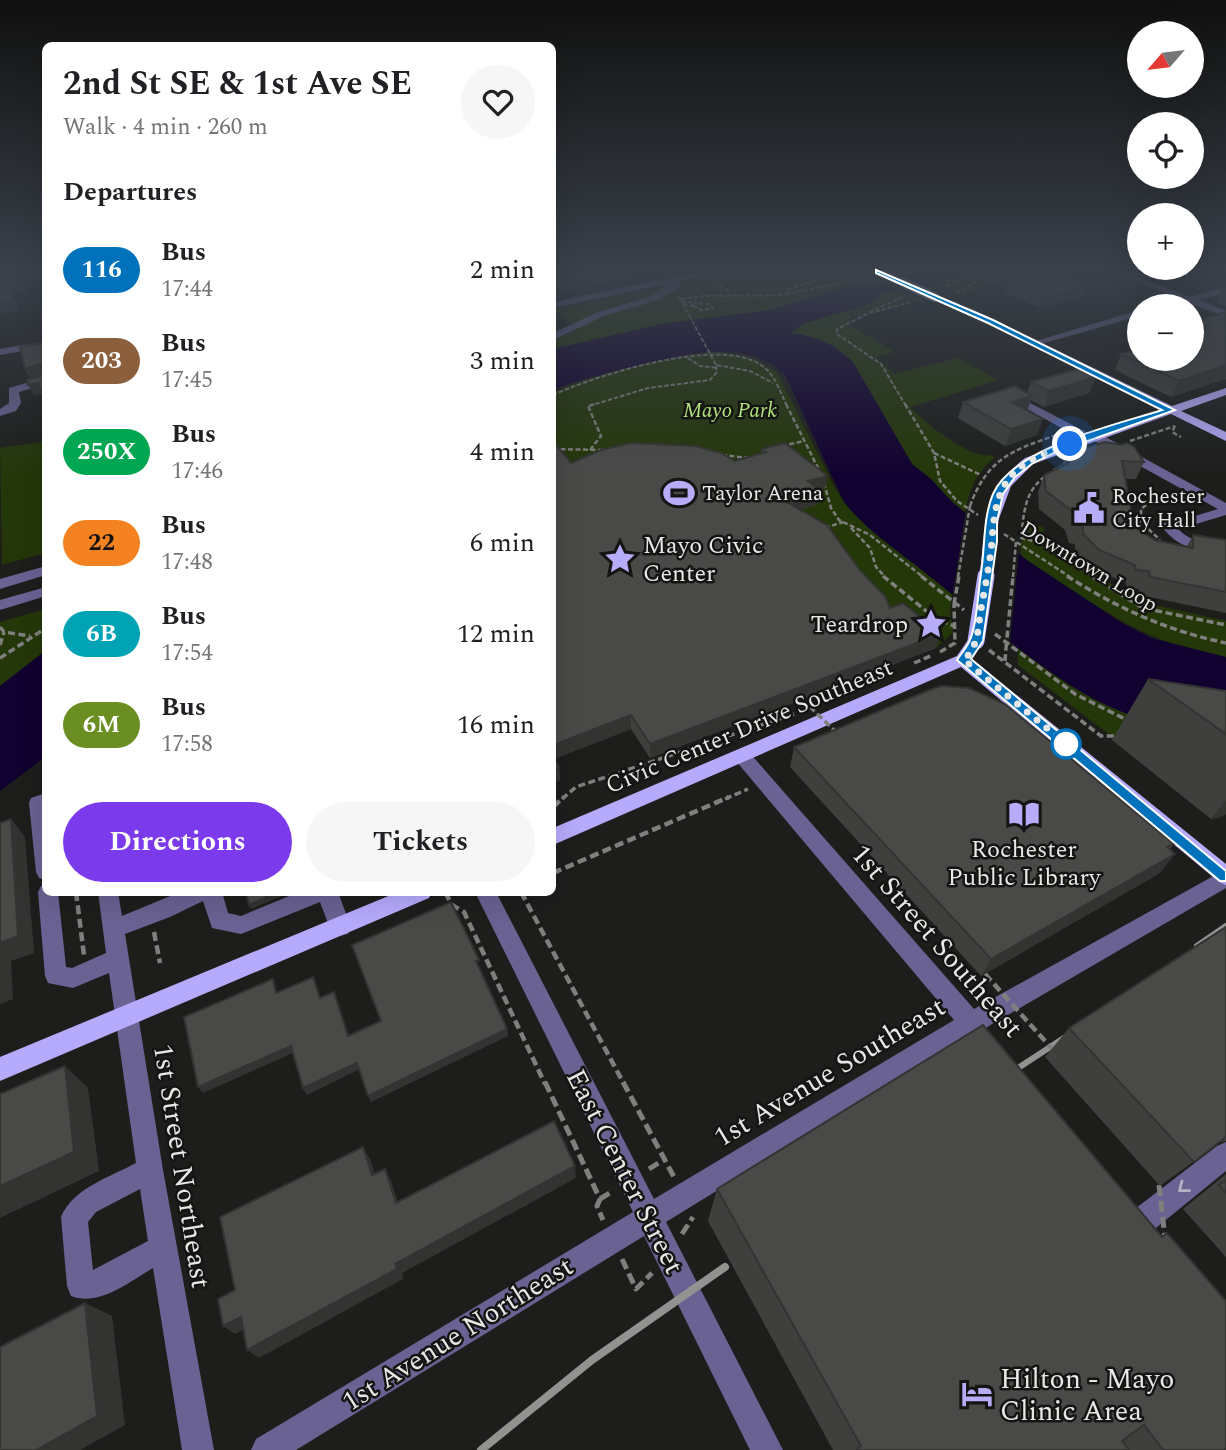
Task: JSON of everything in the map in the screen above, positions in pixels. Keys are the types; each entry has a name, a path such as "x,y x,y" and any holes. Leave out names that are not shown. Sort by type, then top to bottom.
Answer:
{"main road":[{"path":"1027,339 1226,437"},
{"path":"1226,391 1029,461 1011,475 998,494 991,523 992,541 982,635 964,660 1226,877"},
{"name":"Civic Center Drive Southeast","path":"556,836 964,660"},
{"path":"0,1069 413,896"}],"street":[{"path":"1034,342 1044,339"},
{"path":"0,352 42,345"},
{"path":"0,413 12,409 15,403 13,390 42,381"},
{"path":"1005,393 1115,447 1226,510"},
{"path":"1226,510 1196,520 1168,521 1168,525 1178,537 1189,543 1212,547 1226,546"},
{"path":"0,584 42,571"},
{"path":"0,605 42,592"},
{"name":"1st Street Southeast","path":"741,756 987,1042"},
{"path":"42,802 38,803 42,838"},
{"name":"1st Avenue Southeast","path":"648,1217 971,1023 1226,877"},
{"path":"48,896 56,976 73,978 118,958"},
{"name":"1st Street Northeast","path":"109,896 150,1170 198,1450"},
{"path":"113,929 163,911 193,896"},
{"path":"212,896 220,921 241,925 315,896"},
{"path":"327,896 341,927"},
{"name":"East Center Street","path":"487,896 767,1450"},
{"path":"1123,1200 1155,1238 1226,1155"},
{"path":"150,1170 88,1203 74,1217 81,1286 97,1284 164,1247"},
{"name":"1st Avenue Northeast","path":"267,1450 648,1217"}],"path":[{"path":"702,339 717,366"},
{"name":"Downtown Loop","path":"844,339 881,364 934,453 940,481 957,501 1131,614 1170,630 1226,643"},
{"path":"556,394 590,380 706,355 744,357 762,364 770,372 804,441 827,491 834,515 850,527 870,535 967,612"},
{"path":"688,358 700,366 750,371 775,384"},
{"path":"590,450 601,436 588,406 608,397 646,387 710,380 717,366"},
{"path":"1115,447 1177,426 1172,432 1181,437"},
{"path":"774,451 788,443 804,441"},
{"path":"556,450 613,451"},
{"path":"556,452 560,454"},
{"path":"934,453 981,475"},
{"path":"718,455 750,458"},
{"path":"1005,661 1018,540 1026,495 1044,476 1070,463"},
{"path":"907,666 955,643 954,604 970,506"},
{"path":"815,530 843,523"},
{"path":"850,527 870,548 876,567 888,581 936,619 956,627"},
{"path":"1018,540 1053,546 1097,580 1143,608 1226,625"},
{"path":"0,627 4,632 32,636"},
{"path":"0,658 42,630"},
{"path":"0,645 4,632"},
{"path":"982,635 1085,701 1139,723"},
{"path":"1017,670 1101,736 1126,736"},
{"path":"803,699 838,734"},
{"path":"556,804 576,787 818,705"},
{"path":"556,872 741,792"},
{"path":"76,896 86,972"},
{"path":"447,896 452,905 464,912 600,1199"},
{"path":"523,896 665,1159"},
{"path":"985,974 1054,1051"},
{"path":"1155,1238 1159,1185"}],"green space":[{"path":"556,339 598,339 556,348"},
{"path":"814,339 872,339 895,352 876,357 894,374 959,358 998,380 911,407 922,419 953,441 972,452 995,457 975,482 965,513 912,464 853,362 832,345"},
{"name":"Mayo Park","path":"717,352 748,357 777,372 844,502 881,537 953,595 950,609 953,633 936,648 899,617 815,530 761,461 571,476 556,457 556,392 634,366"},
{"path":"42,441 42,554 2,565 0,448"},
{"path":"1028,521 1044,528 1046,547 1146,603 1226,621 1226,657 1169,642 1121,621 1028,561 1021,555 1020,543 1028,536"},
{"path":"42,610 42,653 0,686 0,622"},
{"path":"1018,646 1081,689 1151,722 1114,738 1018,665"}],"shaded area":[{"path":"598,339 815,339 824,342 853,362 912,464 931,479 953,503 1028,561 1124,624 1151,638 1226,657 1226,736 1137,717 1084,693 1017,647 886,542 863,523 844,502 785,375 769,363 732,352 693,354 605,374 556,389 556,348"},
{"path":"42,653 42,759 0,791 0,686"}],"pier":[{"path":"966,509 1019,550 1010,645 952,598"}],"building":[{"path":"1204,339 1226,339 1226,365 1179,381 1158,371 1204,371"},
{"path":"42,343 42,366 25,369 20,347"},
{"path":"1078,369 1096,377 1049,391 1031,382"},
{"path":"42,375 42,390 39,383 28,385 27,380"},
{"path":"1015,386 1032,396 1012,402 1043,419 1011,429 963,402"},
{"path":"1105,442 1121,445 1127,443 1134,447 1144,462 1122,461 1134,527 1155,540 1193,548 1193,535 1226,540 1226,592 1150,577 1149,571 1136,570 1135,565 1099,550 1083,534 1083,526 1076,525 1073,512 1046,491 1044,475 1069,463 1067,452 1078,454 1078,450"},
{"name":"Mayo Civic Center","path":"631,443 695,446 721,453 735,461 766,452 762,449 785,443 828,476 808,481 820,491 785,501 827,525 860,570 885,596 890,608 903,603 941,634 650,744 631,715 556,744 556,445 571,463 601,450"},
{"path":"1148,679 1226,691 1226,734"},
{"path":"941,686 969,688 1005,704 1174,844 1167,847 1175,854 991,959 794,747"},
{"path":"11,819 18,936 0,943 0,823"},
{"path":"247,896 269,896 249,905"},
{"path":"451,902 479,960 476,961 507,1029 368,1096 357,1063 303,1088 291,1046 198,1087 184,1017 273,979 276,993 313,977 320,998 334,992 348,1036 381,1021 352,945"},
{"path":"1226,927 1226,1137 1194,1162 1069,1028"},
{"path":"983,1025 1162,1237 1167,1233 1226,1301 1226,1450 1163,1450 1144,1425 1122,1441 1129,1450 857,1449 861,1446 717,1189"},
{"path":"65,1066 74,1152 0,1186 0,1094"},
{"path":"554,1121 575,1166 395,1264 397,1269 247,1350 241,1317 223,1326 218,1299 235,1290 220,1217 363,1147 372,1175 385,1169 396,1203"},
{"path":"1226,1180 1226,1193 1219,1185"},
{"path":"85,1303 97,1416 36,1450 0,1450 0,1347"}],"railway":[{"path":"1197,946 1226,926"},
{"path":"1003,1078 1070,1034"},
{"path":"481,1450 592,1360 725,1267"}],"bus line":[{"name":"116","path":"1026,339 1170,410 1051,451 1029,461 1011,475 998,494 976,641 964,660 1226,876"}],"place":[{"name":"Taylor Arena","path":"679,493"},
{"name":"Rochester City Hall","path":"1089,508"},
{"name":"Mayo Civic Center","path":"620,559"},
{"name":"Teardrop","path":"931,624"},
{"name":"Rochester Public Library","path":"1024,814"},
{"name":"Hilton - Mayo Clinic Area","path":"977,1394"}],"route":[{"path":"1066,744 1071,748 964,660 976,641 998,494 1011,475 1029,461 1070,444"}]}
